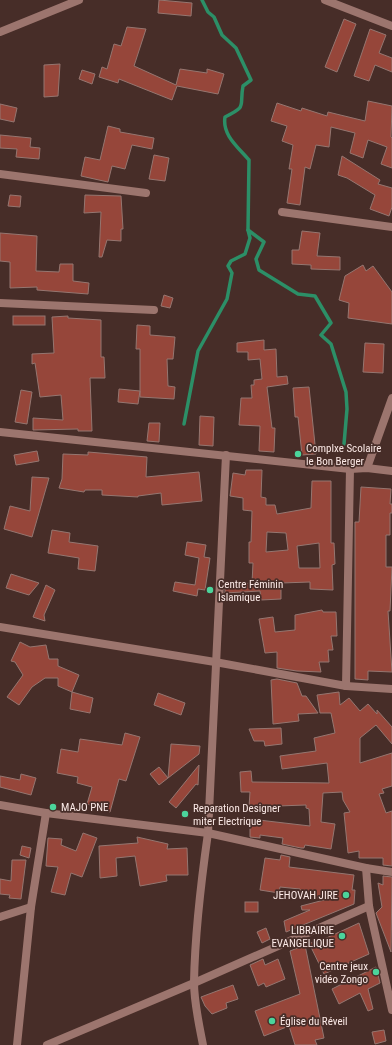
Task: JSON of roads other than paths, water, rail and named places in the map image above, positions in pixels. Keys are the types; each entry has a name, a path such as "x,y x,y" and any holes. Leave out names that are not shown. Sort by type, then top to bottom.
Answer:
{"street":[{"path":"0,32 79,0"},
{"path":"325,0 392,26"},
{"path":"0,174 146,193"},
{"path":"282,212 392,227"},
{"path":"0,302 154,310"},
{"path":"367,468 392,398"},
{"path":"0,432 350,469 367,468 392,472"},
{"path":"204,1045 194,983 202,875 208,833 226,455"},
{"path":"346,686 350,469"},
{"path":"0,626 215,662 346,686 392,689"},
{"path":"0,805 46,813 208,833 366,868 392,872"},
{"path":"17,1045 31,907 46,813"},
{"path":"366,868 368,906 392,1010"},
{"path":"46,1045 194,983 368,906"},
{"path":"0,918 31,907"}],"waterway":[{"path":"184,424 198,351 227,299 232,273 228,266 231,261 245,254 250,238 248,230 249,160 228,135 225,117 240,108 243,86 251,80 236,48 222,35 214,17 208,12 202,0"},
{"path":"248,230 264,242 256,259 259,270 298,294 315,296 331,323 321,335 331,344 346,392 347,409 344,444"}],"place":[{"name":"Complxe Scolaire le Bon Berger","path":"298,454"},
{"name":"Centre Féminin Islamique","path":"210,590"},
{"name":"MAJO PNE","path":"53,807"},
{"name":"Reparation Designer miter Electrique","path":"185,814"},
{"name":"JEHOVAH JIRE","path":"346,895"},
{"name":"LIBRAIRIE EVANGELIQUE","path":"342,936"},
{"name":"Centre jeux vidéo Zongo","path":"376,972"},
{"name":"Église du Réveil","path":"272,1021"}]}
